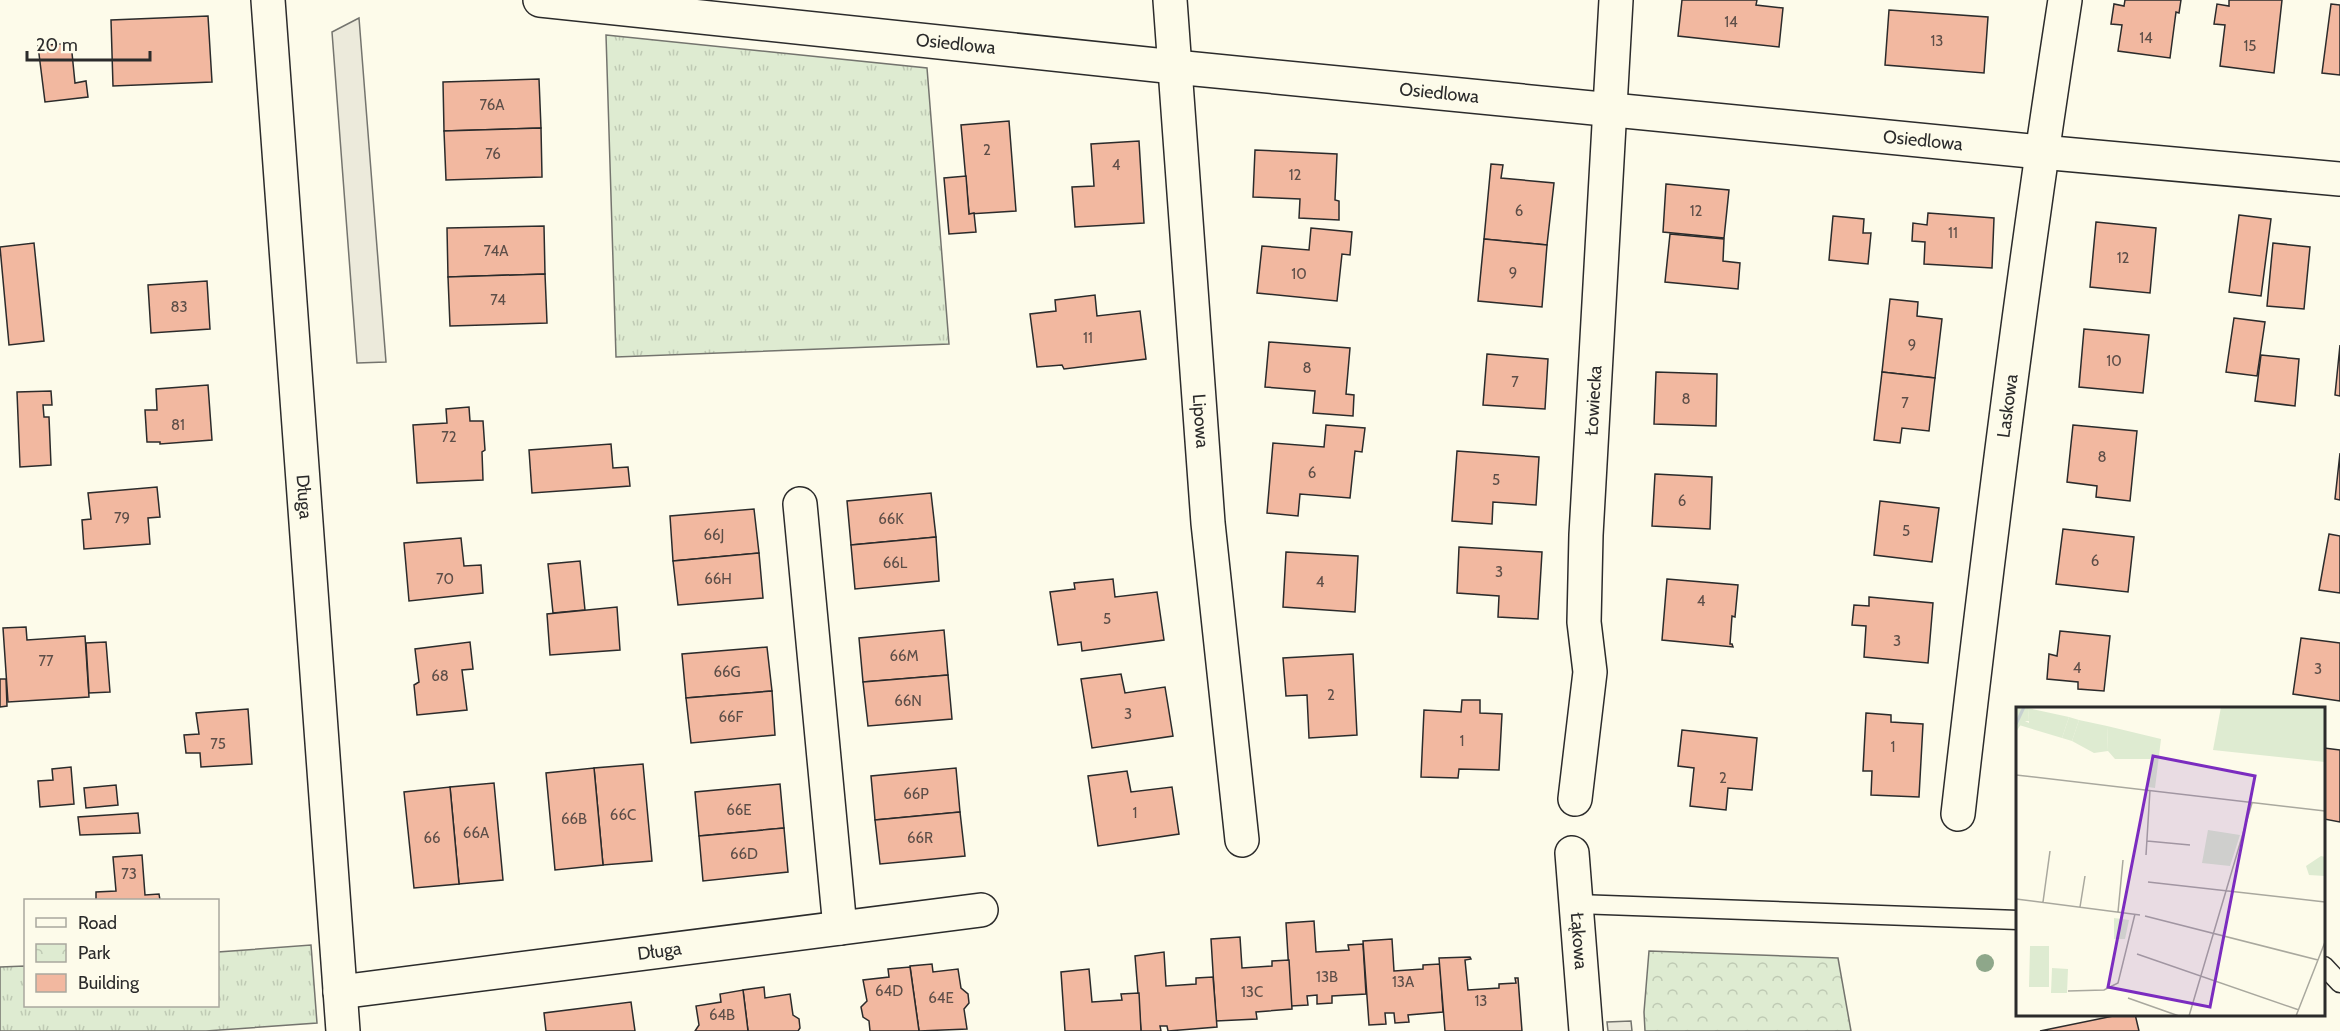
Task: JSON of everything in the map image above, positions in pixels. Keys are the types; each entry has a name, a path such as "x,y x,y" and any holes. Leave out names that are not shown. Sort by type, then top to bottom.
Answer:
{"street":[{"name":"Długa","path":"268,0 343,1031"},
{"name":"Osiedlowa","path":"540,0 1175,67 2340,179"},
{"name":"Lipowa","path":"1170,0 1208,523 1242,840"},
{"name":"Łowiecka","path":"1575,799 1590,672 1584,622 1586,535 1616,0"},
{"name":"Laskowa","path":"1958,814 1994,505 2041,152 2066,0"},
{"path":"800,504 840,928"},
{"name":"Łąkowa","path":"1572,853 1586,1031"},
{"name":"Długa","path":"340,992 981,910"}],"lane":[{"path":"1577,904 2016,921"},
{"path":"2325,967 2340,983"}],"green space":[{"path":"606,35 927,68 949,344 616,357"},
{"path":"311,945 317,1023 206,1031 0,1031 0,967 24,966 24,1007 219,1007 219,952"},
{"path":"1649,951 1838,958 1851,1031 1645,1031 1644,1012"}],"shaded area":[{"path":"359,18 386,362 357,363 332,32"},
{"path":"1631,1021 1632,1031 1608,1031 1607,1022"}],"building":[{"path":"1682,0 1757,0 1756,5 1783,8 1779,47 1678,36"},
{"path":"2125,0 2181,0 2179,13 2176,12 2170,58 2118,51 2122,25 2111,24 2114,4 2124,6"},
{"path":"2229,0 2282,0 2274,73 2220,66 2225,25 2214,24 2217,4 2229,6"},
{"path":"2331,4 2340,5 2340,75 2322,73"},
{"path":"1889,10 1988,17 1984,73 1885,65"},
{"path":"208,16 212,82 113,86 111,20"},
{"path":"71,43 75,83 86,81 88,97 45,102 38,46"},
{"path":"539,79 541,128 444,131 443,82"},
{"path":"1009,121 1016,211 969,214 961,125"},
{"path":"541,128 542,177 446,180 444,131"},
{"path":"1139,141 1144,223 1075,227 1072,187 1094,186 1091,144"},
{"path":"1255,150 1337,154 1335,200 1339,201 1339,220 1299,218 1300,199 1253,197"},
{"path":"1491,164 1503,165 1501,178 1554,183 1547,245 1484,239"},
{"path":"966,176 969,214 974,213 976,232 949,234 944,178"},
{"path":"1666,184 1729,190 1724,238 1663,232"},
{"path":"1928,213 1994,218 1992,268 1924,264 1925,242 1912,241 1913,223 1927,225"},
{"path":"2239,215 2271,219 2261,296 2229,292"},
{"path":"1833,216 1864,219 1863,233 1871,233 1868,264 1829,260"},
{"path":"2096,222 2156,228 2150,293 2090,287"},
{"path":"544,226 545,274 448,277 447,228"},
{"path":"1311,228 1352,232 1350,255 1342,254 1337,301 1257,293 1262,246 1309,250"},
{"path":"1670,234 1724,239 1723,261 1740,263 1738,289 1665,282"},
{"path":"1484,239 1547,245 1542,307 1478,301"},
{"path":"34,243 44,341 9,345 0,247"},
{"path":"2273,243 2310,247 2304,309 2267,306"},
{"path":"545,274 547,323 450,326 448,277"},
{"path":"207,281 210,329 151,333 148,285"},
{"path":"1095,295 1097,316 1140,311 1146,359 1064,369 1062,365 1037,367 1030,314 1056,311 1055,300"},
{"path":"1890,299 1918,302 1917,316 1942,319 1935,378 1882,372"},
{"path":"2234,318 2265,322 2257,376 2226,372"},
{"path":"2084,329 2149,335 2143,393 2079,387"},
{"path":"1269,342 1350,348 1346,394 1354,395 1353,416 1313,413 1315,391 1265,387"},
{"path":"2340,345 2340,396 2335,395"},
{"path":"1487,354 1548,359 1545,409 1483,405"},
{"path":"2261,355 2299,359 2295,406 2255,401"},
{"path":"1656,372 1717,374 1716,426 1654,424"},
{"path":"1882,372 1935,378 1929,431 1902,428 1900,443 1874,440"},
{"path":"208,385 212,440 160,444 160,442 147,442 145,410 157,410 156,389"},
{"path":"51,391 52,405 43,405 44,417 49,417 51,465 20,467 17,392"},
{"path":"469,407 470,421 483,421 485,450 482,452 483,480 417,483 413,425 447,423 446,409"},
{"path":"1326,425 1365,428 1362,452 1355,451 1350,498 1300,494 1298,516 1267,513 1273,443 1324,447"},
{"path":"2073,425 2137,431 2130,501 2096,497 2097,486 2067,482"},
{"path":"611,444 613,468 628,467 630,486 532,493 529,450"},
{"path":"1457,451 1539,457 1536,505 1493,502 1492,524 1452,521"},
{"path":"2340,453 2340,500 2335,499"},
{"path":"1655,474 1712,477 1710,529 1652,526"},
{"path":"157,487 160,517 148,518 150,544 84,549 82,520 91,519 88,493"},
{"path":"931,493 936,537 851,545 847,501"},
{"path":"1880,501 1939,508 1932,562 1874,555"},
{"path":"754,509 759,553 673,561 670,516"},
{"path":"2063,529 2134,537 2128,592 2056,584"},
{"path":"2329,534 2340,536 2340,593 2319,590"},
{"path":"936,537 939,581 855,589 851,545"},
{"path":"461,538 464,566 481,565 483,593 409,601 404,543"},
{"path":"1459,547 1542,552 1538,619 1498,617 1499,596 1457,593"},
{"path":"1286,552 1358,556 1355,612 1283,607"},
{"path":"759,553 763,598 678,605 673,561"},
{"path":"580,561 585,610 553,613 548,564"},
{"path":"1113,579 1115,597 1157,592 1164,640 1082,651 1081,642 1058,645 1050,592 1075,589 1074,583"},
{"path":"1667,579 1738,585 1735,617 1732,616 1730,644 1733,647 1662,640"},
{"path":"1869,597 1933,603 1928,663 1864,657 1866,626 1852,625 1854,605 1869,606"},
{"path":"617,607 620,650 550,655 547,614"},
{"path":"26,627 27,640 85,636 89,697 8,702 3,628"},
{"path":"944,630 948,675 863,682 859,638"},
{"path":"2060,631 2110,636 2104,691 2078,689 2078,682 2047,679 2049,654 2057,656"},
{"path":"2301,638 2340,643 2340,701 2293,694"},
{"path":"106,642 110,692 89,693 86,643"},
{"path":"470,642 473,669 462,670 467,710 417,715 414,685 419,682 415,649"},
{"path":"767,647 772,691 686,698 682,654"},
{"path":"1353,654 1357,735 1309,738 1307,695 1286,696 1283,658"},
{"path":"1121,674 1125,693 1165,687 1173,736 1092,748 1081,679"},
{"path":"948,675 952,719 868,726 863,682"},
{"path":"0,679 6,679 7,706 0,707"},
{"path":"772,691 775,735 691,743 686,698"},
{"path":"1462,700 1480,700 1480,713 1502,714 1499,770 1459,769 1458,778 1421,777 1424,710 1461,712"},
{"path":"248,709 252,764 201,767 200,753 186,753 184,735 199,734 196,713"},
{"path":"1866,713 1891,715 1891,722 1923,724 1919,797 1871,795 1872,771 1863,771"},
{"path":"1682,730 1757,738 1752,790 1728,788 1726,810 1690,806 1694,768 1678,766"},
{"path":"2325,748 2340,750 2340,822 2325,819"},
{"path":"643,764 652,861 603,865 594,768"},
{"path":"71,767 74,804 40,807 38,781 53,780 52,769"},
{"path":"594,768 603,865 555,870 546,773"},
{"path":"956,768 960,812 875,820 871,776"},
{"path":"1127,771 1131,792 1172,787 1179,834 1098,846 1088,776"},
{"path":"494,783 503,880 459,884 450,787"},
{"path":"780,784 784,828 699,836 695,792"},
{"path":"116,785 118,805 86,808 84,788"},
{"path":"450,787 459,884 414,888 404,792"},
{"path":"960,812 965,856 880,864 875,820"},
{"path":"138,813 140,833 80,835 78,817"},
{"path":"784,828 788,872 703,881 699,836"},
{"path":"142,855 145,895 159,894 160,899 96,899 96,892 116,891 113,857"},
{"path":"1314,921 1316,952 1349,950 1348,945 1363,944 1366,994 1332,996 1332,1003 1317,1004 1317,995 1307,996 1308,1005 1291,1006 1286,923"},
{"path":"1240,937 1242,968 1272,966 1272,961 1289,960 1292,1009 1256,1012 1257,1019 1216,1021 1211,939"},
{"path":"1392,939 1394,971 1423,969 1423,965 1440,964 1443,1012 1408,1015 1409,1022 1395,1023 1394,1013 1385,1013 1386,1024 1369,1025 1363,941"},
{"path":"1164,952 1166,986 1196,984 1196,978 1213,977 1217,1027 1168,1031 1167,1026 1160,1026 1161,1031 1141,1031 1135,956"},
{"path":"1470,957 1471,959 1465,960 1468,990 1499,988 1499,984 1516,983 1515,978 1518,978 1522,1031 1445,1031 1439,958"},
{"path":"932,964 933,972 958,969 961,988 968,994 969,1003 964,1009 967,1029 919,1031 910,966"},
{"path":"910,967 919,1031 870,1031 869,1021 863,1017 861,1007 867,1001 863,980 889,977 888,969"},
{"path":"1089,969 1092,1002 1122,1000 1121,994 1139,993 1141,1031 1065,1031 1061,972"},
{"path":"764,987 765,998 790,994 793,1015 799,1019 798,1031 748,1031 743,990"},
{"path":"743,990 748,1031 695,1031 699,1025 696,1006 721,1002 720,994"},
{"path":"631,1002 635,1031 546,1031 544,1013"},
{"path":"2113,1016 2135,1016 2139,1031 2040,1031"}]}
